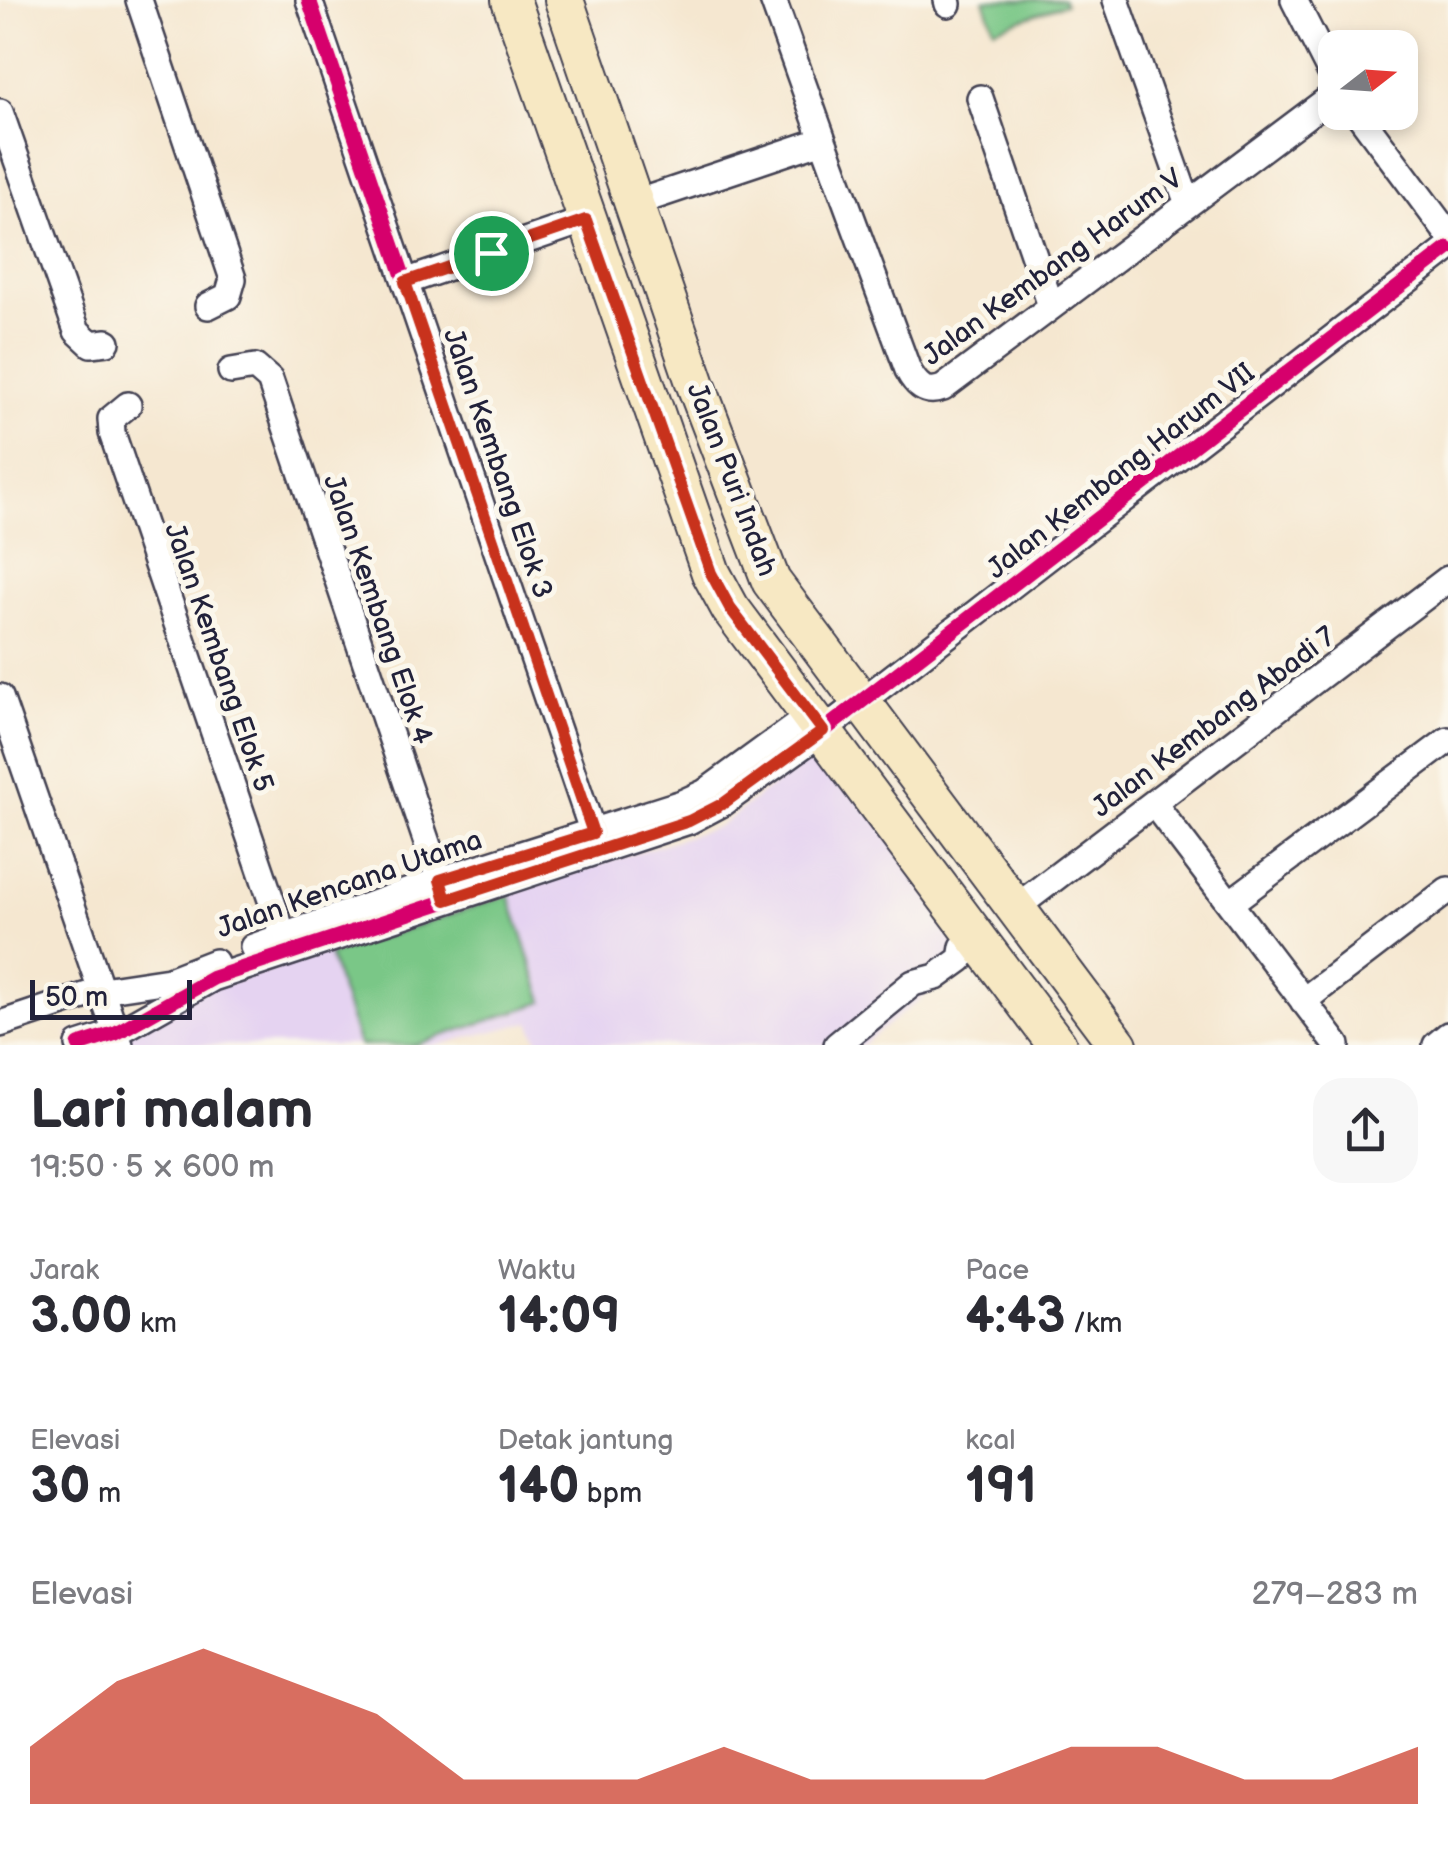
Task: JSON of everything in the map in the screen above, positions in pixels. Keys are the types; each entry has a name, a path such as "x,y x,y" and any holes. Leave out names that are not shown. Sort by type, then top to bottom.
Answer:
{"main road":[{"name":"Jalan Puri Indah","path":"511,0 711,573 730,608 817,723 970,942 1057,1045"},
{"name":"Jalan Puri Indah","path":"564,0 632,204 770,582 1118,1045"}],"street":[{"path":"139,0 232,278 228,296 208,306"},
{"name":"Jalan Kembang Elok 3","path":"309,0 593,833"},
{"path":"632,204 823,140 773,0"},
{"path":"1116,0 1188,204"},
{"path":"1294,0 1318,47"},
{"path":"980,98 1051,306"},
{"name":"Jalan Kembang Harum V","path":"823,140 908,370 919,386 931,391 943,388 1318,107"},
{"path":"0,112 76,331 91,344 107,342"},
{"path":"1370,130 1448,234"},
{"path":"405,282 586,220"},
{"name":"Jalan Kembang Harum VII","path":"685,812 724,803 817,723 863,701 1448,249"},
{"name":"Jalan Kembang Elok 4","path":"231,371 255,367 270,380 443,890"},
{"name":"Jalan Kembang Elok 5","path":"128,405 111,419 112,433 290,940"},
{"name":"Jalan Kembang Abadi 7","path":"1014,909 1448,579"},
{"path":"0,697 118,1039"},
{"path":"1230,903 1448,740"},
{"path":"1154,804 1337,1045"},
{"path":"79,1045 118,1039 168,1002 290,940 685,812"},
{"name":"Jalan Kencana Utama","path":"443,890 593,833 685,812"},
{"path":"1303,1001 1448,890"},
{"name":"Jalan Kencana Utama","path":"0,1024 102,990 170,980 290,940"},
{"path":"837,1045 913,983 936,977 961,959 970,942"},
{"path":"1436,1045 1448,1036"}],"shaded area":[{"path":"836,737 994,941 862,1045 540,1045 530,1022 437,1045 71,1045 67,1034 720,826"}],"green space":[{"path":"984,0 1063,0 1065,4 994,29"},
{"path":"509,895 544,1002 415,1045 359,1045 329,955"}],"cycle path":[{"path":"309,0 593,833"},
{"path":"79,1045 116,1033 213,978 689,821 723,803 823,731 1448,249"}],"route":[{"path":"586,220 711,573 730,608 823,731 724,803 689,821 446,900 440,880 593,833 405,282 491,253 586,220"}]}
